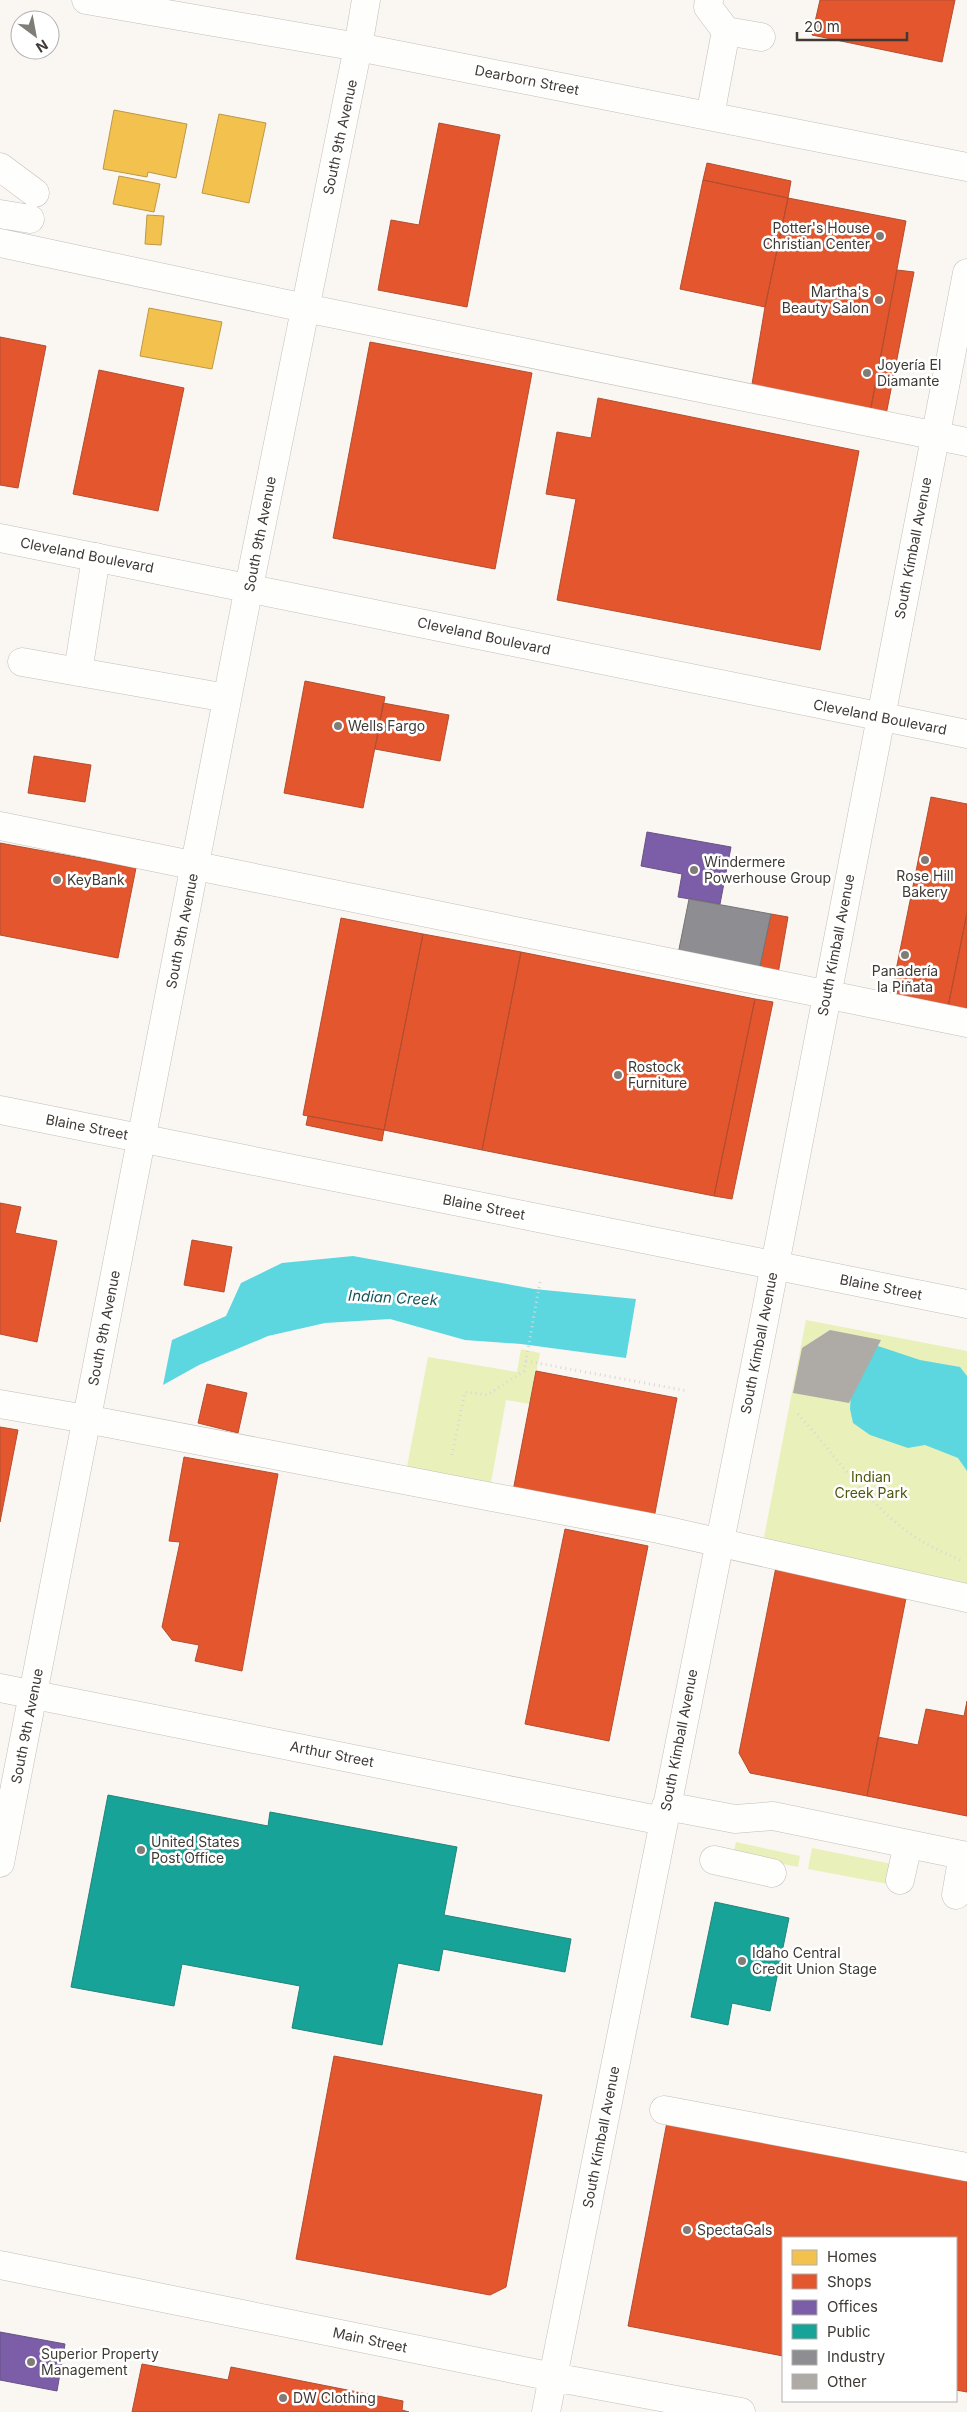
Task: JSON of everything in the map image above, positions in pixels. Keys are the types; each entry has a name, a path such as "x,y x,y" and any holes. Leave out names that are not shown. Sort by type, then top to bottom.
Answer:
{"street":[{"name":"South 9th Avenue","path":"0,1862 227,698 366,0"},
{"path":"709,0 708,7 726,31 761,37"},
{"name":"Dearborn Street","path":"99,1 358,47 967,167"},
{"path":"710,116 726,31"},
{"path":"0,214 16,189"},
{"path":"0,243 305,308 967,442"},
{"name":"South Kimball Avenue","path":"546,2412 774,1266 967,273"},
{"name":"Cleveland Boulevard","path":"0,538 249,587 880,718 967,734"},
{"path":"78,672 96,557"},
{"path":"22,662 227,698"},
{"path":"0,826 826,996 967,1023"},
{"name":"Blaine Street","path":"0,1110 967,1304"},
{"path":"0,1404 86,1418 659,1529 967,1598"},
{"name":"Arthur Street","path":"0,1688 665,1813 735,1819 773,1816 965,1856"},
{"path":"900,1880 908,1844"},
{"path":"956,1896 965,1856"},
{"path":"714,1860 772,1873"},
{"path":"664,2110 967,2167"},
{"name":"Main Street","path":"0,2265 553,2377 741,2412"}],"path":[{"path":"445,1488 465,1392 487,1395 524,1371 540,1282"},
{"path":"526,1361 688,1392"},
{"path":"798,1414 877,1504 904,1529 926,1544 967,1564"}],"green space":[{"name":"Indian Creek Park","path":"806,1320 967,1351 967,1603 760,1558"},
{"path":"521,1349 540,1353 530,1404 506,1400 490,1488 406,1472 428,1357 517,1372"},
{"path":"736,1842 800,1856 798,1867 733,1854"},
{"path":"812,1848 892,1864 888,1884 808,1869"}],"water":[{"name":"Indian Creek","path":"353,1256 534,1289 636,1299 626,1358 521,1344 465,1340 390,1319 325,1323 268,1336 199,1365 163,1385 172,1340 226,1316 241,1283 282,1263"},
{"path":"875,1345 920,1360 960,1367 967,1376 967,1471 958,1458 925,1445 908,1448 870,1435 853,1423 850,1409 851,1392"}],"building: Homes":[{"path":"114,110 187,124 176,178 148,172 147,177 103,169"},
{"path":"219,114 266,123 249,203 202,193"},
{"path":"119,176 160,184 154,212 113,204"},
{"path":"147,215 164,216 161,245 145,244"},
{"path":"149,308 222,322 212,369 140,356"}],"building: Shops":[{"path":"820,0 955,0 942,62 812,35"},
{"path":"439,123 500,135 467,307 378,290 391,220 419,225"},
{"path":"707,163 791,181 788,198 703,180"},
{"path":"703,180 788,198 765,307 680,289"},
{"path":"788,198 906,221 869,418 750,396 765,307"},
{"path":"897,270 914,272 885,420 869,418"},
{"path":"0,337 46,346 18,488 0,485"},
{"path":"370,342 532,373 495,569 333,538"},
{"path":"99,370 184,388 158,511 73,494"},
{"path":"598,398 859,451 820,650 557,600 576,499 546,494 557,432 591,438"},
{"name":"Wells Fargo","path":"305,681 385,697 363,808 284,793"},
{"path":"383,703 449,715 440,761 375,749"},
{"path":"34,756 91,765 85,802 28,793"},
{"path":"931,797 967,804 967,913 948,1007 891,995"},
{"path":"0,843 136,868 118,958 0,935"},
{"path":"967,913 967,1010 948,1007"},
{"path":"771,914 788,917 778,974 759,971"},
{"path":"341,918 423,934 384,1130 303,1115"},
{"path":"423,934 521,952 482,1150 384,1130"},
{"name":"Rostock Furniture","path":"521,952 755,999 714,1196 482,1150"},
{"path":"755,999 773,1002 732,1199 714,1196"},
{"path":"308,1116 384,1130 382,1141 306,1125"},
{"path":"0,1203 21,1207 15,1233 57,1241 37,1342 0,1334"},
{"path":"192,1240 232,1247 224,1292 184,1285"},
{"path":"536,1371 677,1398 654,1518 513,1491"},
{"path":"207,1384 247,1393 238,1433 198,1423"},
{"path":"0,1427 18,1430 0,1522"},
{"path":"184,1457 278,1474 242,1671 195,1661 199,1645 172,1640 162,1627 180,1542 169,1541"},
{"path":"565,1529 648,1546 609,1741 525,1724"},
{"path":"776,1567 907,1593 867,1796 750,1773 739,1753"},
{"path":"967,1701 967,1816 867,1796 878,1737 918,1745 926,1709 964,1716"},
{"path":"334,2056 542,2095 506,2287 490,2295 296,2259"},
{"path":"667,2122 967,2181 967,2392 957,2390 957,2237 782,2237 782,2356 628,2326"},
{"path":"142,2364 228,2380 231,2367 403,2401 402,2410 409,2412 132,2412"}],"building: Offices":[{"name":"Windermere Powerhouse Group","path":"647,832 731,847 720,904 678,897 682,874 641,866"},
{"name":"Superior Property Management","path":"0,2332 65,2344 57,2391 0,2380"}],"building: Public":[{"path":"108,1795 268,1826 270,1812 457,1847 444,1915 571,1939 565,1972 443,1949 439,1971 398,1963 382,2045 292,2028 300,1986 182,1964 174,2006 71,1987"},
{"name":"Idaho Central Credit Union Stage","path":"715,1902 789,1918 770,2011 732,2003 728,2025 691,2017"}],"building: Industry":[{"path":"689,899 771,914 759,971 678,954"}],"building: Other":[{"path":"830,1330 881,1340 849,1403 793,1393 802,1348"}],"place":[{"name":"Potter's House Christian Center","path":"880,236"},
{"name":"Martha's Beauty Salon","path":"879,300"},
{"name":"Joyería El Diamante","path":"867,373"},
{"name":"Wells Fargo","path":"338,726"},
{"name":"Rose Hill Bakery","path":"925,860"},
{"name":"Windermere Powerhouse Group","path":"694,870"},
{"name":"KeyBank","path":"57,880"},
{"name":"Panadería la Piñata","path":"905,955"},
{"name":"Rostock Furniture","path":"618,1075"},
{"name":"United States Post Office","path":"141,1850"},
{"name":"Idaho Central Credit Union Stage","path":"742,1961"},
{"name":"SpectaGals","path":"687,2230"},
{"name":"Superior Property Management","path":"31,2362"},
{"name":"DW Clothing","path":"283,2398"}]}
